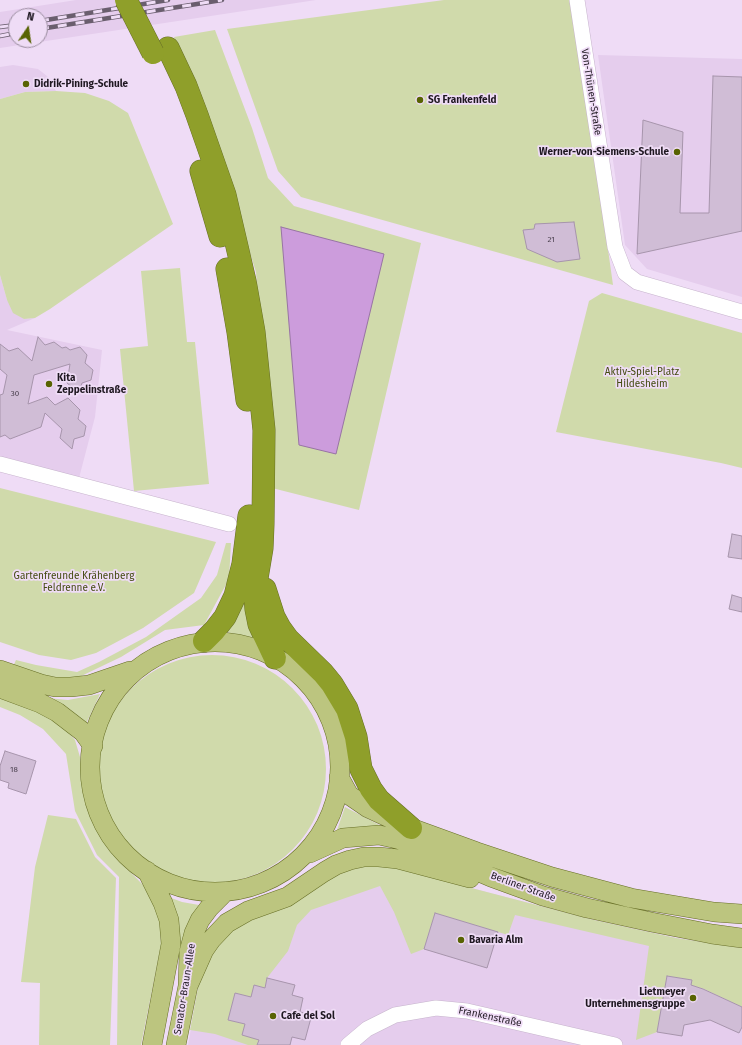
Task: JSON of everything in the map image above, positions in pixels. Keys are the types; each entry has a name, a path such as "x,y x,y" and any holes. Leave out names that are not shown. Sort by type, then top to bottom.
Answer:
{"highway":[{"path":"126,0 161,50 191,100 225,195 245,281 256,346 264,430 264,524 256,584 256,609 259,624 274,658"},
{"path":"143,0 161,50 172,92 184,120 210,199 230,284 247,400 248,522 244,564 235,596 229,608 214,631 204,641"},
{"path":"262,548 265,590 274,617 288,639 323,673 339,695 352,721 361,769 371,789 379,800 411,828"}],"main road":[{"path":"220,640 238,643 256,649 274,658 288,666 300,677 319,703 333,733 337,750 339,777 336,796 327,826 310,853 294,870 273,883 251,891 222,895 193,891 162,880 133,860 121,846 110,831 96,798 92,767 93,746 97,728 109,699 130,671 139,663 170,646 220,640"},
{"path":"0,670 12,686 57,712 83,732 93,746"},
{"path":"12,686 71,688 89,685 130,671"},
{"name":"Berliner Straße","path":"339,777 349,795 357,802 380,815 411,828 514,865 589,888 631,898 671,906 742,914"},
{"name":"Berliner Straße","path":"310,853 343,838 379,835 397,838 491,877 543,896 587,908 651,922 712,934 742,938"},
{"path":"188,986 204,950 227,923 235,917 248,911 287,898 324,872 336,865 350,860 364,857 398,859 543,896"},
{"name":"Senator-Braun-Allee","path":"147,871 163,903 169,920 171,944 152,1045"},
{"name":"Senator-Braun-Allee","path":"176,1045 188,986 188,964 194,932 200,920 209,908 222,895"}],"street":[{"name":"Von-Thünen-Straße","path":"577,0 615,247 625,273 637,282 742,312"},
{"path":"0,464 229,524"},
{"name":"Frankenstraße","path":"348,1045 367,1029 395,1015 436,1008 467,1011 615,1045"}],"shaded area":[{"path":"76,0 316,0 48,41 48,8 25,8"},
{"path":"8,11 8,47 0,48 0,12"},
{"name":"Werner-von-Siemens-Schule","path":"598,55 742,59 742,297 647,269 625,245"},
{"name":"Didrik-Pining-Schule","path":"13,65 38,69 47,76 56,91 25,92 0,99 0,67"},
{"path":"281,227 384,254 336,454 299,445"},
{"name":"Kita Zeppelinstraße","path":"0,275 7,300 24,319 35,318 7,330 102,350 95,417 79,478 0,457"},
{"path":"391,867 594,920 676,938 742,948 742,1045 188,1045 201,972 208,955"}],"green space":[{"name":"SG Frankenfeld","path":"444,0 573,0 613,285 301,197 278,171 227,29"},
{"path":"215,30 252,128 268,178 294,206 421,243 359,510 272,488 256,272 198,89 174,37"},
{"path":"56,91 85,93 109,101 128,113 173,224 50,309 35,318 24,319 13,313 7,300 0,275 0,99 25,92"},
{"path":"180,268 187,342 195,342 209,484 134,491 120,349 148,346 141,271"},
{"name":"Aktiv-Spiel-Platz Hildesheim","path":"602,293 742,333 742,468 556,432 589,301"},
{"name":"Gartenfreunde Krähenberg Feldrenne e.V.","path":"0,488 216,542 194,593 143,628 96,653 71,660 39,655 0,642"},
{"path":"226,543 231,543 229,579 204,625 165,630 121,657 75,679 26,674 12,669 16,660 77,672 146,637 201,598 217,575"},
{"path":"244,597 244,605 250,617 257,640 227,632"},
{"path":"201,655 223,655 256,663 276,674 293,688 307,705 318,725 326,758 324,791 318,813 307,833 293,850 276,864 256,875 223,883 201,883 168,875 158,870 139,857 124,842 117,833 106,813 98,780 98,758 106,725 111,715 124,696 139,681 148,674 168,663"},
{"path":"0,691 62,725 75,740 80,757 86,804 108,849 144,886 160,917 161,946 141,1045 117,1045 119,877 97,855 75,811 66,754 43,729 20,715 0,707"},
{"path":"100,694 85,726 37,697 68,700"},
{"path":"345,807 389,830 336,833"},
{"path":"48,815 76,819 95,857 116,878 110,1045 39,1045 40,983 21,982 35,867"},
{"path":"360,867 391,867 594,920 676,938 742,948 742,1007 704,989 691,985 691,980 667,976 657,1032 636,1040 649,946 515,915 508,935 435,913 424,949 411,954 394,912 380,886 311,910 297,925 288,951 267,978 265,988 254,985 251,997 235,993 228,1020 245,1024 242,1035 259,1039 257,1045 248,1045 215,1034 190,1030 201,972 226,934 336,874"},
{"path":"166,896 182,902 199,905 185,931 180,961 175,919"}],"building":[{"path":"713,76 742,77 742,231 637,254 643,120 683,132 680,213 709,213"},
{"path":"574,222 580,259 557,262 527,249 523,230 534,229 535,224"},
{"path":"38,337 45,345 54,342 62,348 66,347 70,350 80,347 87,355 85,363 93,370 91,380 82,383 79,393 67,383 70,364 34,375 28,404 47,397 55,405 68,398 80,410 78,419 86,426 84,436 74,439 72,449 60,438 62,429 45,413 41,427 10,439 5,435 0,437 0,395 3,394 7,375 0,369 0,344 9,351 18,348 32,361"},
{"path":"732,534 742,536 742,559 728,557"},
{"path":"732,595 742,598 742,612 729,609"},
{"path":"5,751 36,761 26,794 8,788 9,783 0,780 0,766"},
{"path":"435,913 498,932 487,968 424,949"},
{"name":"Lietmeyer Unternehmensgruppe","path":"667,976 692,980 691,985 742,1007 742,1027 739,1033 710,1020 684,1025 682,1036 657,1032"},
{"path":"267,978 295,985 292,995 303,998 300,1012 312,1014 305,1040 292,1037 290,1045 257,1045 259,1040 242,1035 245,1024 228,1020 235,993 251,997 254,985 265,988"}],"railway":[{"path":"48,20 168,0"},
{"path":"48,28 222,0"},
{"path":"0,27 8,26"},
{"path":"0,36 8,34"}],"place":[{"name":"Didrik-Pining-Schule","path":"26,84"},
{"name":"SG Frankenfeld","path":"420,100"},
{"name":"Werner-von-Siemens-Schule","path":"677,152"},
{"name":"Kita Zeppelinstraße","path":"49,384"},
{"name":"Bavaria Alm","path":"461,940"},
{"name":"Lietmeyer Unternehmensgruppe","path":"693,998"},
{"name":"Cafe del Sol","path":"273,1016"}]}
